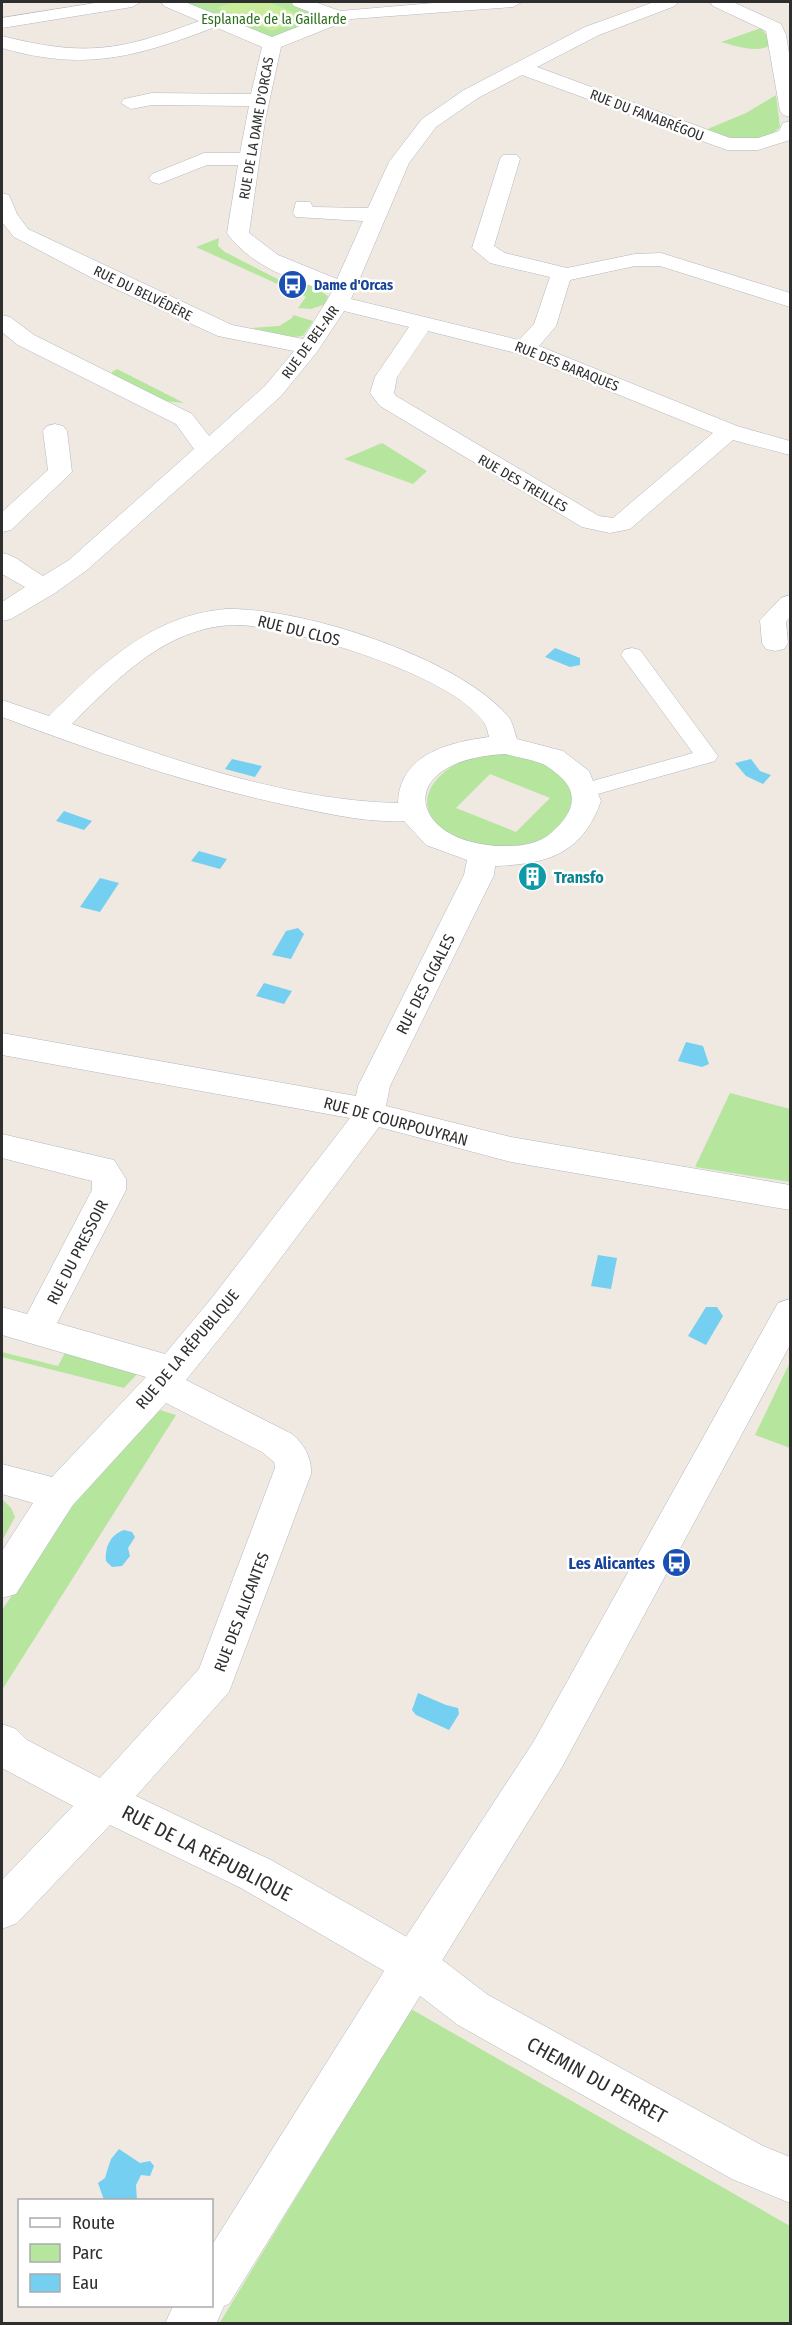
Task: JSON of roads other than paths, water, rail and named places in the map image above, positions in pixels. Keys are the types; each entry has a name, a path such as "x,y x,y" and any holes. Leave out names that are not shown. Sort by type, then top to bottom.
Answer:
{"street":[{"path":"2,23 59,11 116,6 132,2"},
{"path":"170,2 272,44 348,14 422,4 513,2"},
{"path":"300,2 339,17"},
{"path":"719,2 774,28 790,111"},
{"name":"RUE DE BEL-AIR","path":"2,613 46,588 78,565 266,398 309,347 342,296 399,162 429,123 463,98 592,31 654,4"},
{"path":"2,42 49,56 82,57 156,43 214,21"},
{"name":"RUE DE LA DAME D'ORCAS","path":"272,44 238,228 241,239 253,249 342,296"},
{"name":"RUE DU FANABRÉGOU","path":"521,68 709,140 741,146 780,148 790,127"},
{"path":"131,103 152,99 260,100"},
{"path":"159,178 204,159 250,159"},
{"path":"510,159 483,248 498,258 564,274 636,260 661,259 790,300"},
{"name":"RUE DU BELVÉDÈRE","path":"2,199 7,215 21,232 104,275 226,331 309,347"},
{"path":"303,206 303,213 377,215"},
{"path":"524,348 545,326 558,279 564,274"},
{"name":"RUE DES BARAQUES","path":"342,296 423,322 524,348 729,431 790,448"},
{"path":"2,322 26,340 93,371 184,419 209,449"},
{"name":"RUE DES TREILLES","path":"423,322 386,377 382,393 387,401 591,522 610,526 621,524 729,431"},
{"path":"2,342 58,371 93,371"},
{"path":"2,525 60,472 55,431"},
{"path":"2,560 11,569 46,588"},
{"path":"775,643 773,620 790,603"},
{"name":"RUE DU CLOS","path":"53,727 118,664 156,638 201,621 254,618 304,628 376,651 423,668 464,688 495,716 503,727 505,745"},
{"path":"586,790 707,756 632,655"},
{"path":"2,708 207,778 366,812 413,811"},
{"path":"505,745 544,753 576,774 586,790 584,818 575,831 558,844 535,853 509,857 482,855 458,849 438,840 424,828 413,811 414,786 424,771 436,761 456,751 480,746 505,745"},
{"name":"RUE DES CIGALES","path":"369,1113 374,1086 479,875 482,855"},
{"name":"RUE DE COURPOUYRAN","path":"2,1044 347,1105 440,1134 529,1153 790,1198"},
{"name":"RUE DE LA RÉPUBLIQUE","path":"2,1582 59,1495 167,1377 230,1300 362,1128 369,1113"},
{"name":"RUE DU PRESSOIR","path":"2,1146 102,1169 110,1184 36,1330"},
{"path":"213,2285 412,1964 548,1754 790,1313"},
{"name":"RUE DES ALICANTES","path":"2,1321 36,1330 167,1377 275,1441 286,1449 293,1463 293,1474 215,1680 105,1802 2,1909"},
{"path":"2,1479 59,1495"},
{"name":"RUE DE LA RÉPUBLIQUE","path":"2,1742 13,1753 105,1802 256,1874 412,1964"},
{"name":"CHEMIN DU PERRET","path":"412,1964 473,2010 748,2163 790,2180"},
{"path":"189,2324 199,2307"}],"water":[{"path":"555,648 580,658 580,665 570,667 545,657"},
{"path":"232,759 262,766 255,777 225,769"},
{"path":"751,759 760,771 771,775 763,784 746,776 735,763"},
{"path":"64,811 92,821 84,830 56,821"},
{"path":"199,851 227,859 220,869 191,861"},
{"path":"100,878 119,883 100,912 80,907"},
{"path":"298,928 304,934 291,959 272,955 286,931"},
{"path":"264,983 292,991 284,1004 256,996"},
{"path":"686,1042 703,1046 709,1064 702,1067 678,1061"},
{"path":"598,1255 617,1258 611,1289 591,1286"},
{"path":"706,1307 717,1307 723,1316 706,1345 688,1336"},
{"path":"124,1530 132,1532 135,1537 128,1548 130,1556 122,1566 112,1567 106,1561 106,1551 112,1538"},
{"path":"418,1693 458,1708 459,1714 449,1730 416,1715 412,1710"},
{"path":"119,2149 140,2163 150,2161 154,2166 150,2176 141,2175 136,2185 137,2199 104,2199 98,2183 105,2178 111,2159"}],"place":[{"name":"Dame d'Orcas","path":"293,285"},
{"name":"Transfo","path":"533,877"},
{"name":"Les Alicantes","path":"676,1563"}],"park label":[{"name":"Esplanade de la Gaillarde","path":"274,19"}]}
